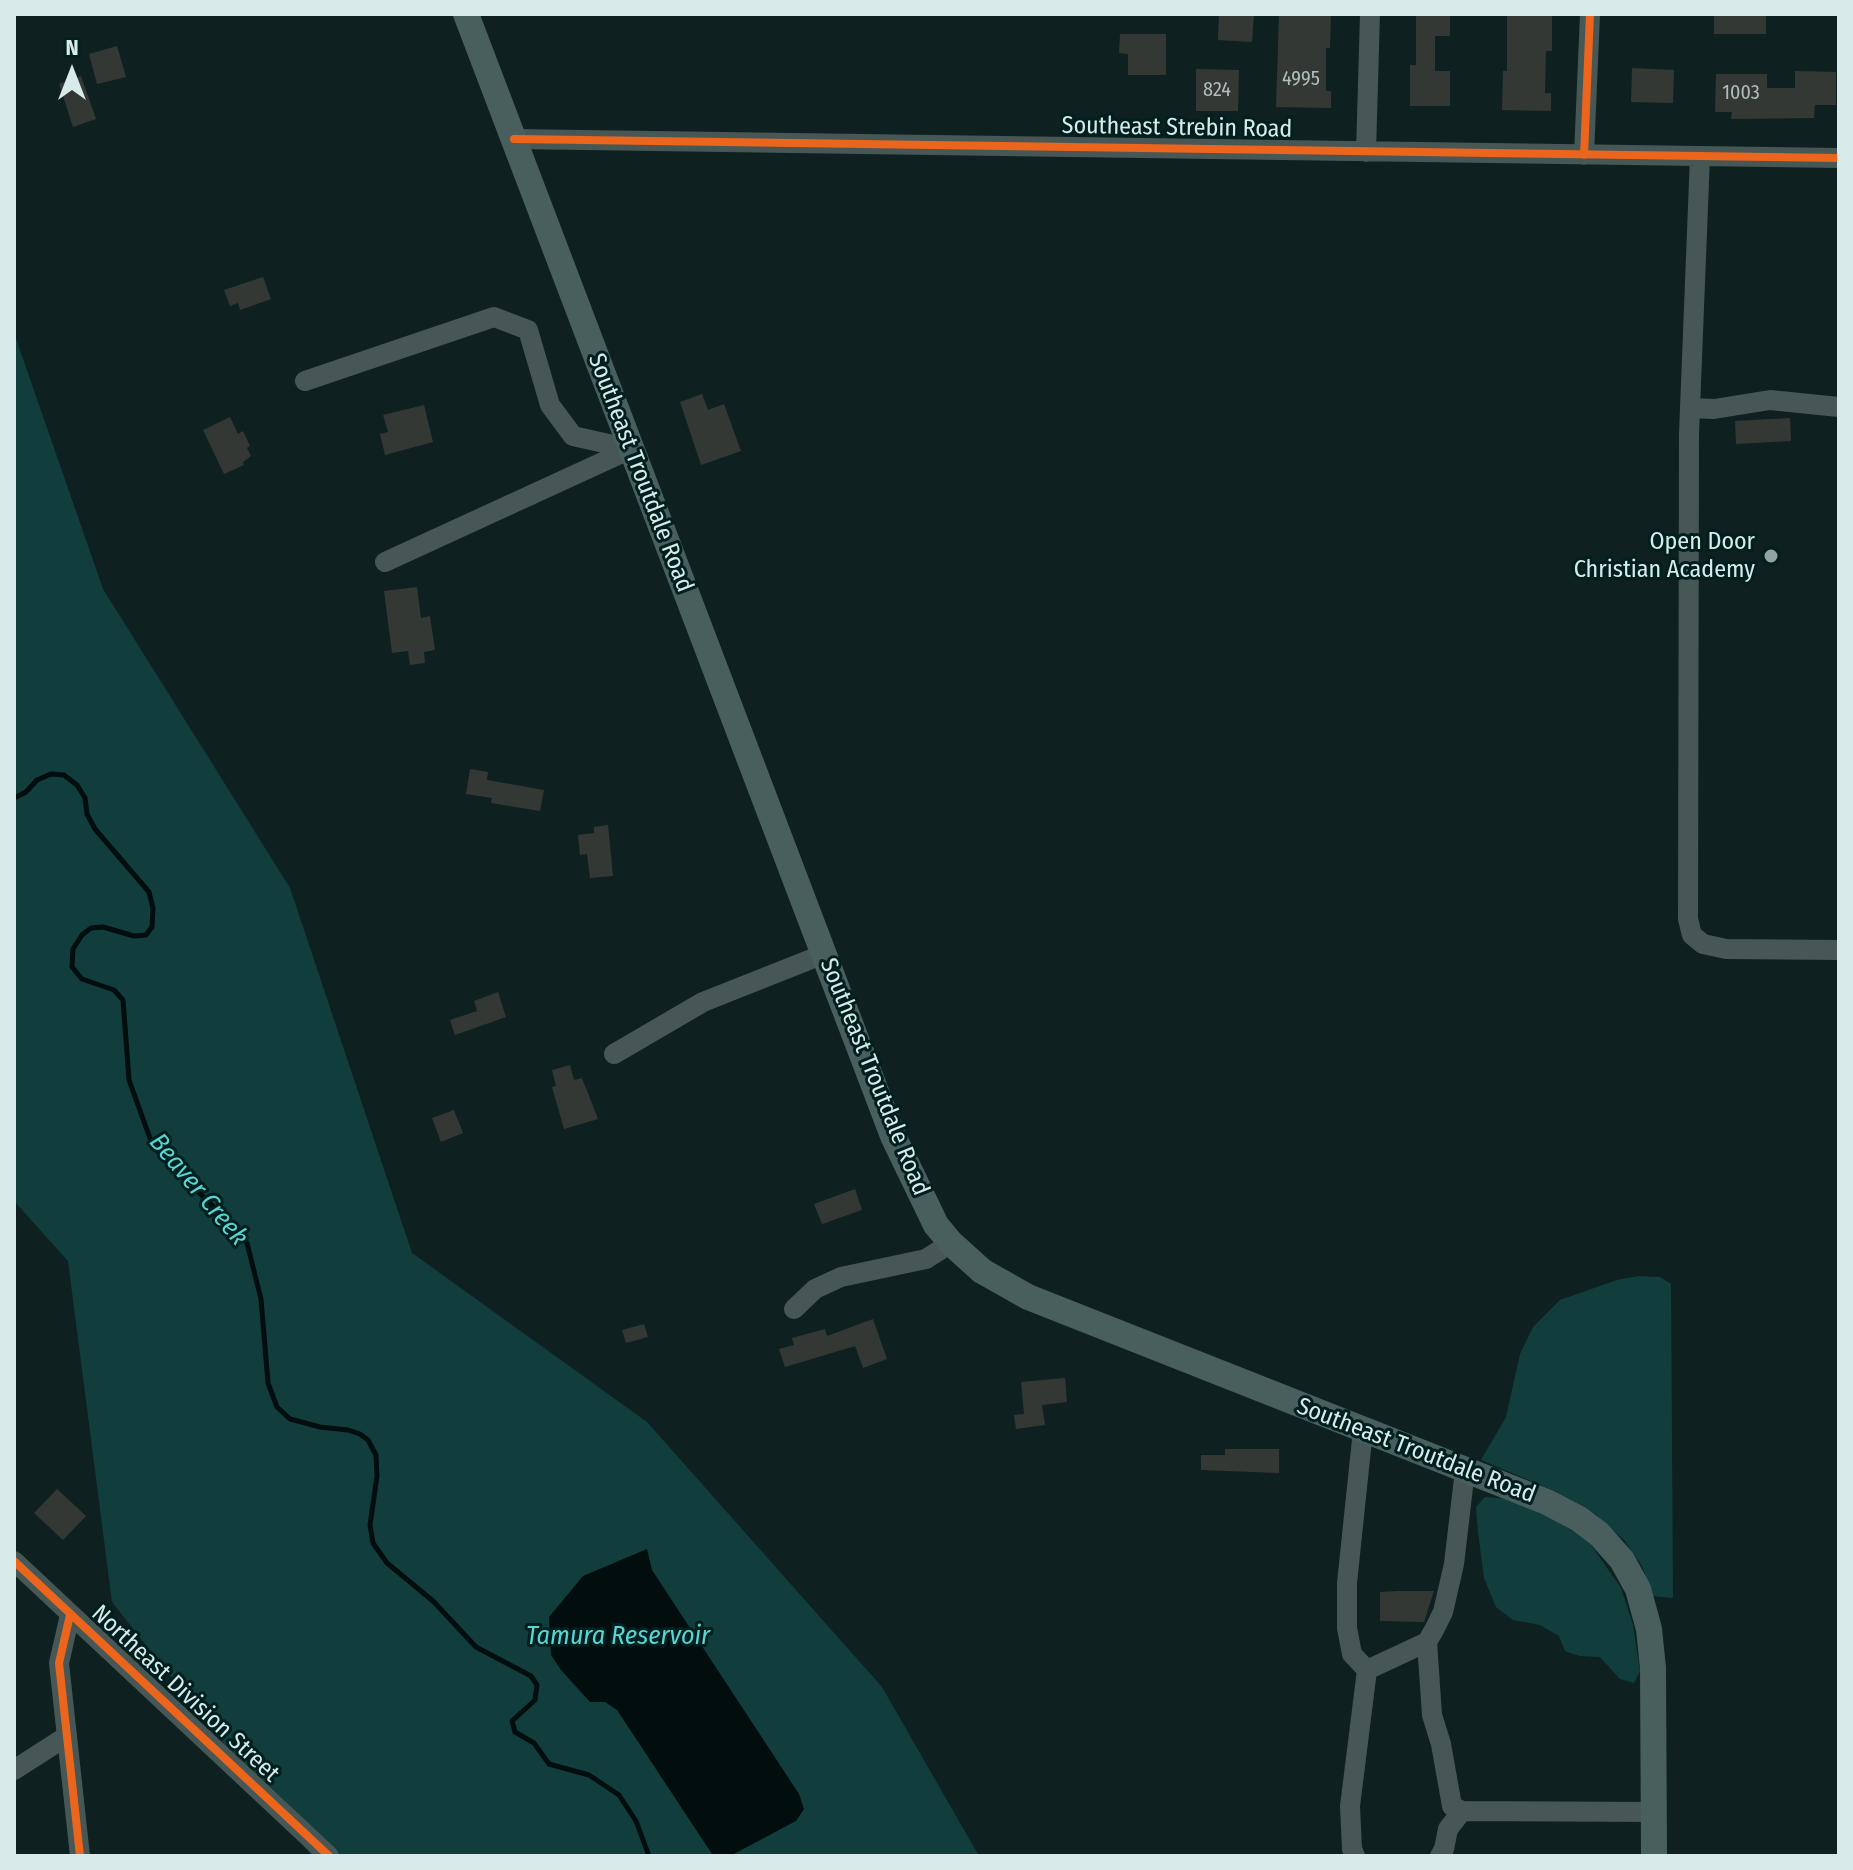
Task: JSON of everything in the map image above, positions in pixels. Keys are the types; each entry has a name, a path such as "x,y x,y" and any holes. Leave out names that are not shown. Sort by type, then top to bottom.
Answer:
{"main road":[{"name":"Southeast Troutdale Road","path":"466,14 893,1136 936,1225 982,1271 1028,1297 1547,1502 1599,1534 1622,1560 1638,1589 1649,1629 1654,1856"}],"street":[{"path":"1366,152 1370,14"},
{"path":"1584,155 1590,14"},
{"name":"Southeast Strebin Road","path":"514,139 1839,158"},
{"path":"1700,156 1690,408 1686,781 1688,919 1692,935 1703,944 1726,949 1839,950"},
{"path":"305,381 494,317 528,330 550,405 573,436 631,449"},
{"path":"1690,408 1714,409 1770,400 1839,407"},
{"path":"385,562 631,449"},
{"path":"614,1054 703,1002 824,954"},
{"path":"794,1309 815,1289 841,1277 926,1259 951,1243"},
{"path":"1363,1430 1347,1583 1347,1628 1352,1654 1367,1670"},
{"path":"1465,1470 1454,1564 1443,1612 1427,1642 1432,1715 1441,1744 1452,1806 1462,1811 1654,1812"},
{"name":"Northeast Division Street","path":"14,1561 329,1856"},
{"path":"70,1615 59,1663 80,1856"},
{"path":"1367,1670 1427,1642"},
{"path":"1355,1856 1350,1806 1367,1670"},
{"path":"14,1770 67,1736"},
{"path":"1440,1856 1448,1829 1462,1811"}],"shaded area":[{"path":"14,333 103,589 290,888 412,1253 647,1422 882,1687 979,1856 312,1856 112,1602 68,1261 14,1201"},
{"path":"1639,1276 1660,1277 1671,1284 1673,1598 1653,1596 1642,1566 1624,1540 1595,1514 1555,1491 1481,1460 1506,1417 1520,1354 1533,1327 1560,1300 1617,1280"},
{"path":"1485,1497 1509,1499 1553,1518 1589,1542 1621,1588 1633,1625 1640,1671 1634,1683 1620,1679 1600,1657 1565,1651 1559,1636 1540,1625 1513,1620 1496,1607 1484,1578 1478,1532 1476,1507"}],"water":[{"name":"Tamura Reservoir","path":"647,1549 652,1570 799,1794 804,1809 796,1821 730,1856 712,1854 617,1710 605,1702 590,1702 551,1655 549,1617 583,1576"}],"building":[{"path":"1219,14 1254,14 1252,42 1218,40"},
{"path":"1279,14 1331,14 1330,48 1326,48 1326,91 1331,91 1331,108 1276,107"},
{"path":"1416,14 1450,14 1450,36 1435,36 1435,71 1450,71 1450,106 1410,106 1410,65 1416,65"},
{"path":"1507,14 1552,14 1552,51 1546,51 1545,93 1551,93 1551,111 1502,110 1503,71 1507,71"},
{"path":"1714,14 1766,14 1766,34 1714,34"},
{"path":"1120,34 1166,34 1166,75 1128,75 1128,54 1119,53"},
{"path":"117,46 126,77 97,84 89,54"},
{"path":"1632,68 1674,70 1673,103 1631,102"},
{"path":"1196,69 1239,70 1238,111 1196,111"},
{"path":"1795,71 1836,72 1836,105 1815,105 1814,118 1731,119 1732,112 1715,112 1716,74 1767,74 1767,88 1795,88"},
{"path":"81,76 96,119 73,127 59,84"},
{"path":"263,277 271,299 240,310 238,303 230,306 224,290"},
{"path":"702,394 708,410 724,404 741,451 701,465 680,402"},
{"path":"424,405 433,442 385,455 380,434 388,432 383,415"},
{"path":"230,417 238,434 243,431 251,456 243,462 244,465 224,474 203,430"},
{"path":"1790,418 1791,441 1736,444 1735,421"},
{"path":"417,587 421,618 430,616 435,650 424,652 425,663 410,665 408,651 392,653 384,591"},
{"path":"470,769 488,772 487,780 544,790 540,811 491,803 492,798 466,794"},
{"path":"608,825 613,876 590,878 587,854 580,855 578,835 594,833 594,827"},
{"path":"498,992 506,1017 455,1035 450,1020 477,1011 474,1001"},
{"path":"570,1065 574,1080 582,1078 598,1119 564,1129 552,1087 556,1086 552,1070"},
{"path":"454,1110 463,1133 441,1142 432,1118"},
{"path":"855,1189 862,1210 822,1224 814,1204"},
{"path":"873,1319 887,1359 863,1368 855,1346 785,1367 779,1349 794,1345 792,1338 825,1329 827,1336"},
{"path":"644,1324 648,1337 626,1343 622,1330"},
{"path":"1065,1378 1067,1402 1042,1405 1045,1425 1016,1429 1014,1415 1024,1414 1021,1382"},
{"path":"1225,1449 1279,1449 1279,1473 1201,1470 1201,1455 1225,1455"},
{"path":"57,1489 86,1516 63,1540 34,1513"},
{"path":"1434,1591 1424,1622 1380,1621 1380,1592"}],"waterway":[{"name":"Beaver Creek","path":"14,798 26,792 37,780 51,774 64,775 77,785 85,798 87,814 95,829 149,892 153,908 152,927 146,935 134,936 103,927 91,928 73,949 72,967 82,979 114,990 123,1000 129,1080 151,1141 160,1154 180,1167 189,1183 238,1230 247,1243 261,1299 268,1383 277,1407 290,1419 348,1430 368,1440 376,1455 377,1476 370,1525 373,1543 387,1563 433,1601 476,1647 531,1676 537,1685 535,1700 512,1721 515,1732 534,1743 549,1764 589,1775 619,1795 636,1821 649,1856"}],"cycle path":[{"path":"1584,155 1590,14"},
{"path":"514,139 1839,158"},
{"path":"14,1561 329,1856"},
{"path":"70,1615 59,1663 80,1856"}],"place":[{"name":"Open Door Christian Academy","path":"1771,556"}]}
